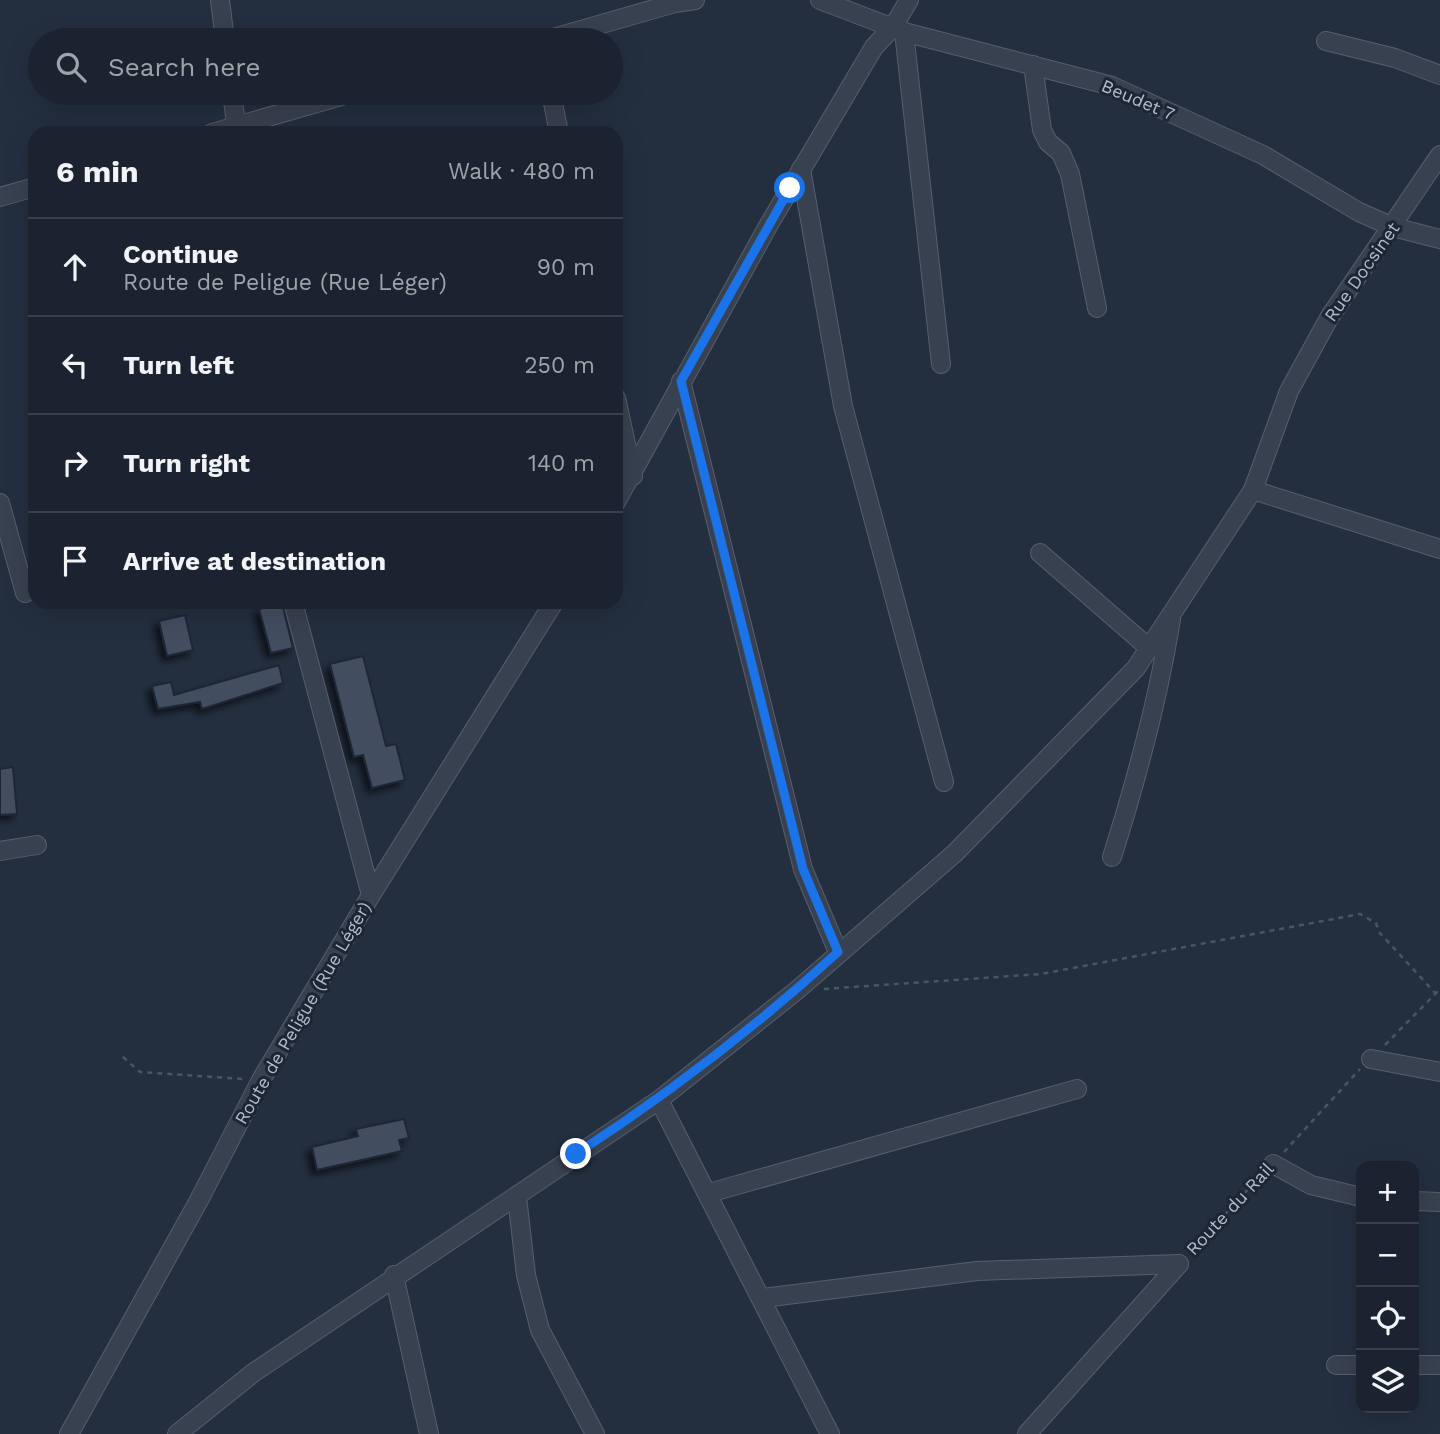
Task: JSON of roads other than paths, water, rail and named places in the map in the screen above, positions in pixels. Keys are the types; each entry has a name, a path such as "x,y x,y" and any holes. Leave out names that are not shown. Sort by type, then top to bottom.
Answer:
{"street":[{"path":"220,0 224,28"},
{"path":"580,28 641,6 695,0"},
{"name":"Beudet 7","path":"820,0 898,29 1112,86 1262,155 1359,212 1393,227 1440,239"},
{"path":"909,0 898,29 941,364"},
{"path":"623,491 681,381 874,47 898,29"},
{"path":"1326,41 1395,58 1440,75"},
{"path":"1033,65 1042,130 1048,142 1061,153 1070,174 1097,308"},
{"path":"234,105 236,124"},
{"path":"231,126 307,105"},
{"path":"553,105 558,126"},
{"name":"Rue Docsinet","path":"177,1434 253,1373 394,1275 659,1100 796,991 955,853 1136,668 1253,490 1289,391 1329,318 1440,155"},
{"path":"802,169 843,406 944,782"},
{"path":"0,197 28,189"},
{"path":"681,381 803,869 838,952"},
{"path":"623,430 633,476"},
{"path":"1253,490 1440,549"},
{"path":"0,503 6,549 25,593"},
{"path":"1040,553 1149,648"},
{"path":"295,609 371,895"},
{"name":"Route de Peligue (Rue Léger)","path":"69,1434 198,1202 261,1080 371,895 550,609"},
{"path":"1112,857 1146,750 1161,685 1172,611"},
{"path":"0,852 37,845"},
{"path":"1371,1059 1440,1072"},
{"path":"709,1193 1077,1089"},
{"path":"659,1100 763,1298 830,1434"},
{"path":"1273,1164 1311,1185 1356,1196"},
{"path":"517,1196 526,1275 540,1330 595,1434"},
{"path":"1419,1201 1440,1202"},
{"name":"Route du Rail","path":"763,1298 978,1271 1179,1264 1027,1434"},
{"path":"394,1275 429,1434"},
{"path":"1336,1365 1356,1365"},
{"path":"1419,1365 1440,1365"}]}
